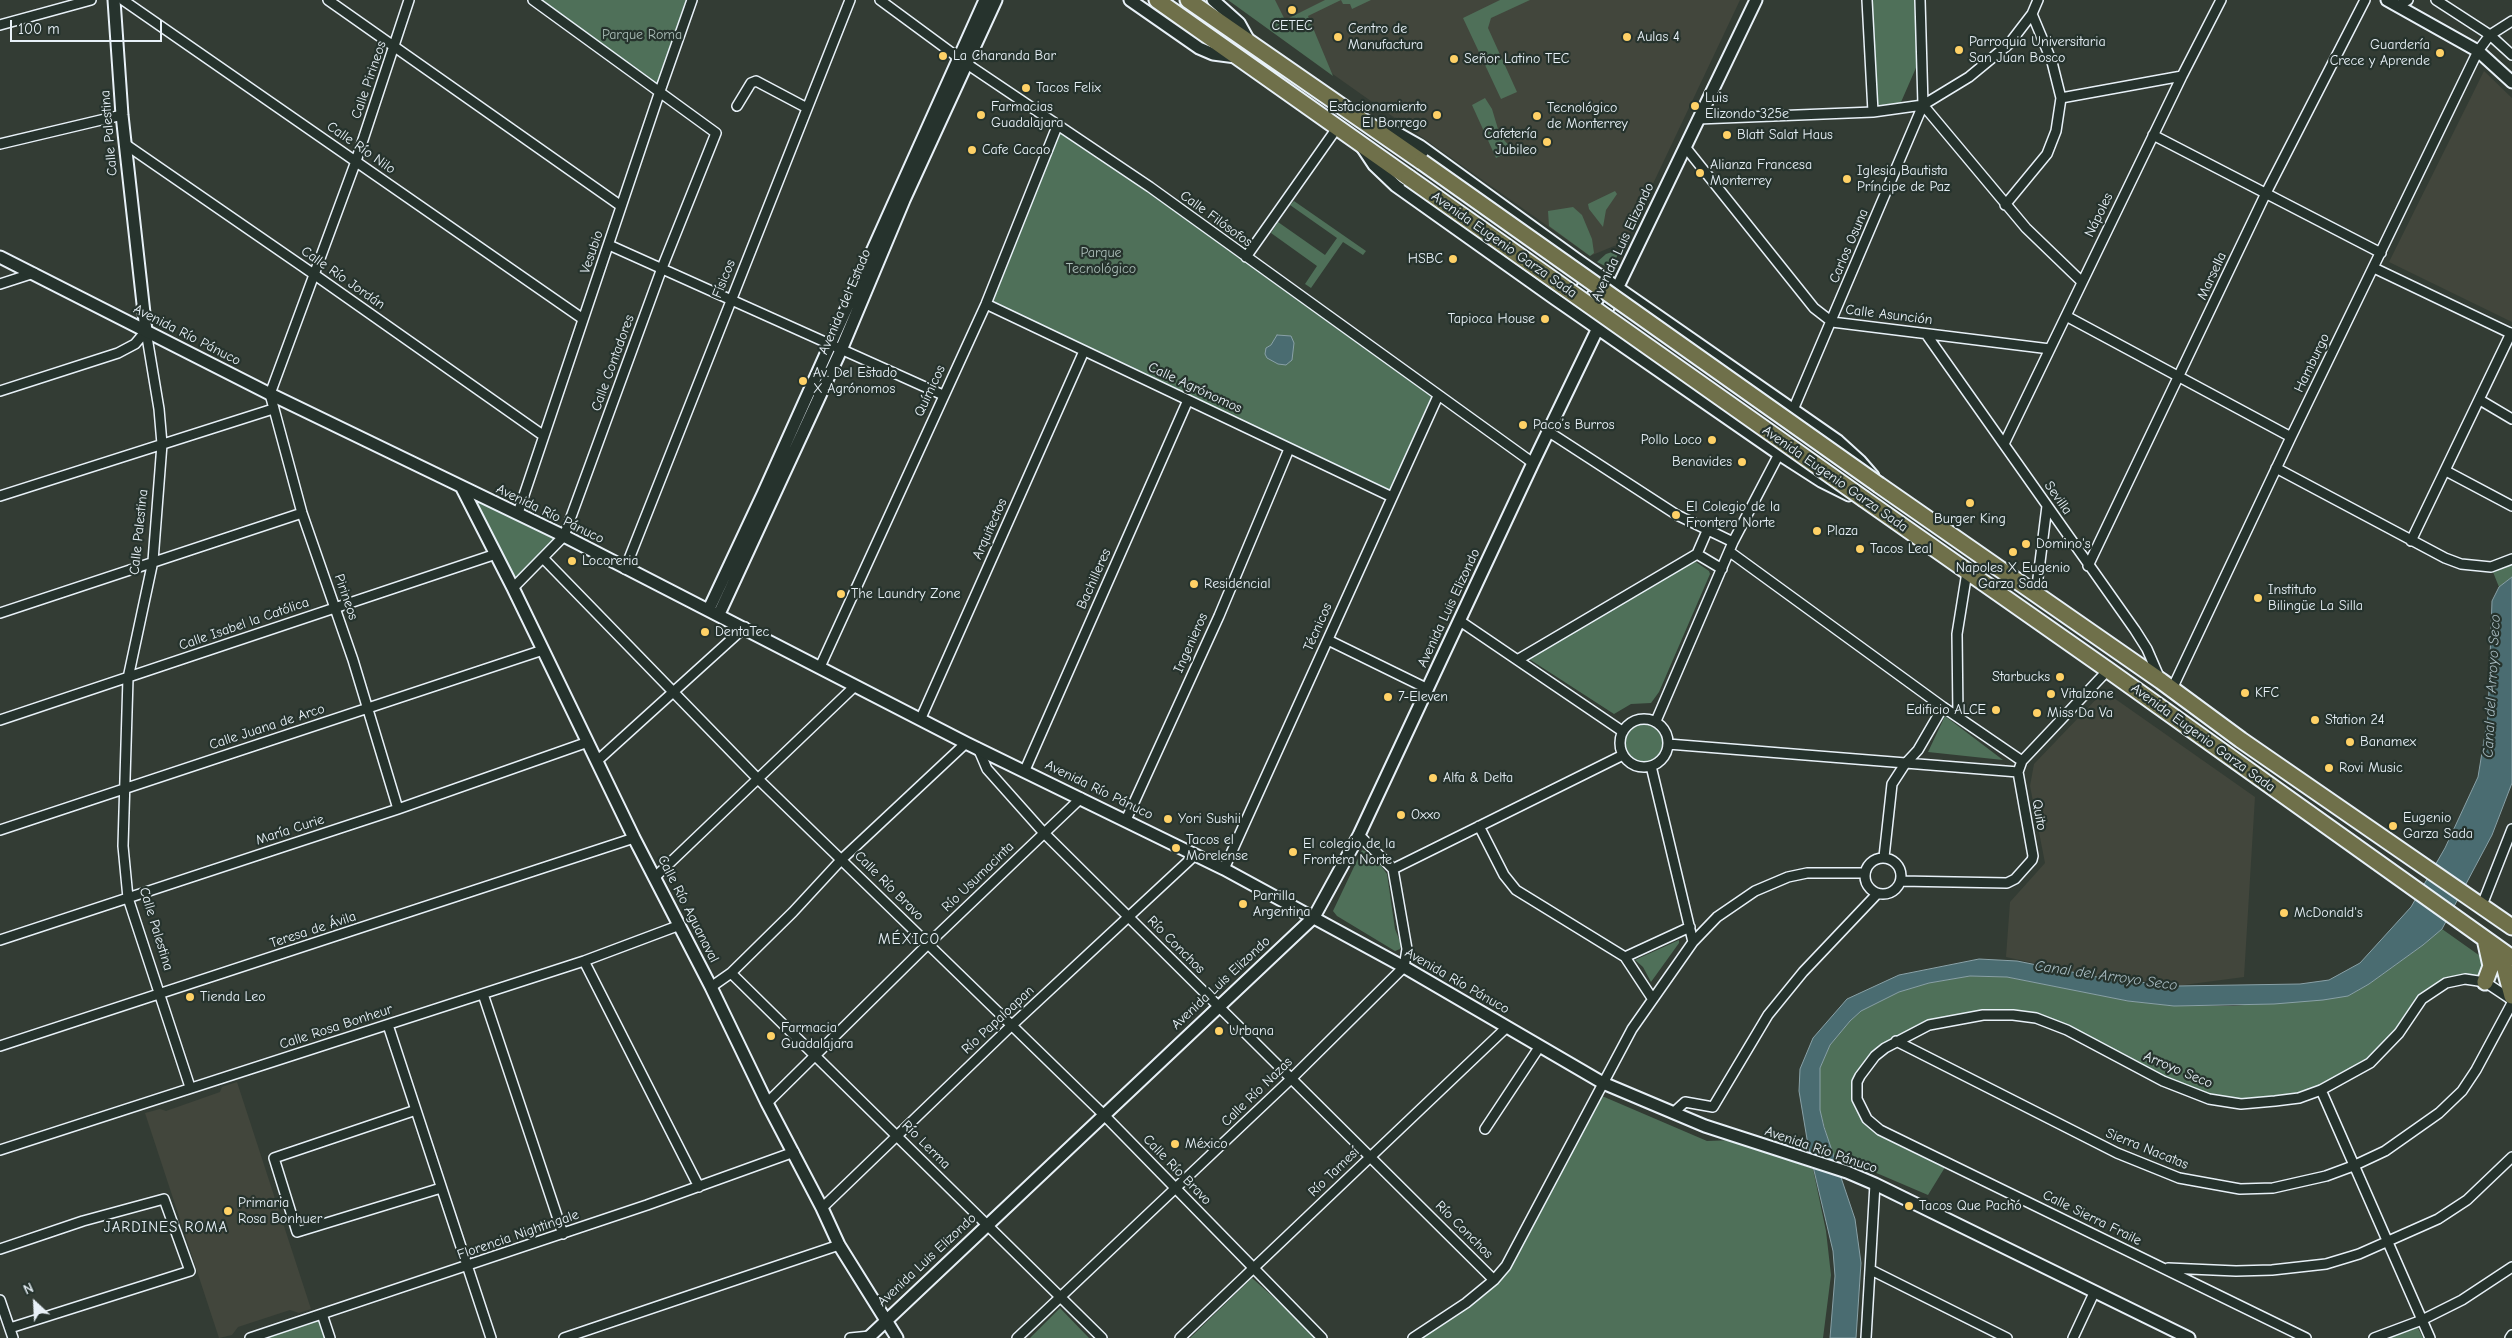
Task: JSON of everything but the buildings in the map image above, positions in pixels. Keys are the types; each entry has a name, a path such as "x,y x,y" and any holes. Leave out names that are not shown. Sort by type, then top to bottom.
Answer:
{"highway":[{"name":"Avenida Eugenio Garza Sada","path":"1157,0 1360,145 2108,670 2506,954"},
{"name":"Avenida Eugenio Garza Sada","path":"1188,0 1422,162 1880,486 2166,685 2241,740 2417,862 2477,901 2512,927"},
{"path":"2485,982 2491,966 2486,939"},
{"path":"2506,954 2512,1000"}],"street":[{"path":"0,25 91,0"},
{"name":"Calle Palestina","path":"114,0 125,144 146,331 159,409 162,444 153,561 128,678 123,846 128,898 190,1087"},
{"name":"Calle Río Nilo","path":"123,0 356,160 582,319"},
{"path":"328,0 621,206"},
{"name":"Calle Pirineos","path":"270,394 356,160 409,0"},
{"path":"533,0 660,91"},
{"name":"Vesubio","path":"518,514 582,319 610,245 621,206 692,0"},
{"name":"Físicos","path":"625,568 850,0"},
{"name":"Calle Filósofos","path":"880,0 963,61 1058,124 1533,464"},
{"name":"Avenida del Estado","path":"714,611 841,350 963,61 985,0"},
{"name":"Avenida del Estado","path":"714,611 829,345 963,61 996,0"},
{"path":"1130,0 1200,48 1212,54 1236,57"},
{"path":"1213,0 1239,23 1250,43"},
{"name":"Avenida Luis Elizondo","path":"869,1337 1103,1114 1314,917 1359,835 1533,464 1756,0"},
{"path":"1867,0 1873,112"},
{"name":"Carlos Osuna","path":"1793,410 1923,105 1920,0"},
{"path":"1698,120 1873,112 1923,105 1969,77 2018,35 2032,14 2038,0"},
{"name":"Nápoles","path":"2004,444 2153,135 2221,0"},
{"name":"Marsella","path":"2088,566 2266,193 2365,0"},
{"path":"2436,0 2490,35 2512,56"},
{"path":"2398,2 2478,51 2512,82"},
{"path":"2005,205 2047,154 2056,131 2061,98 2052,62 2032,14"},
{"path":"2490,35 2512,21"},
{"name":"Hamburgo","path":"2166,685 2276,468 2478,51 2490,35"},
{"path":"2061,98 2182,76"},
{"path":"737,106 751,83 756,81 807,108"},
{"name":"Calle Contadores","path":"513,588 564,536 662,268 716,133 660,91"},
{"path":"1923,105 2005,205 2082,282"},
{"path":"0,144 122,115"},
{"name":"Químicos","path":"820,667 986,304 1058,124"},
{"path":"1246,258 1337,128"},
{"path":"1373,129 1397,133 1420,146 1579,261 1850,451 1880,486"},
{"path":"2153,135 2381,253"},
{"name":"Calle Río Jordán","path":"125,144 544,436"},
{"path":"1360,145 1374,166 1389,180 1645,364 1821,481 1864,500"},
{"name":"Calle Asunción","path":"1686,148 1814,308 1832,322 1998,341 2050,349"},
{"path":"610,245 943,395"},
{"name":"Avenida Río Pánuco","path":"0,257 270,394 564,536 714,611 966,743 1025,770 1224,869 1404,967 1604,1083 1705,1126 1847,1172 1875,1184 2188,1338"},
{"path":"1554,299 1568,300 1581,290 1586,275 1579,261"},
{"path":"2374,268 2512,334 2411,541"},
{"path":"0,284 34,273"},
{"name":"Calle Agrónomos","path":"986,304 1392,496"},
{"path":"2066,316 2291,437"},
{"path":"1645,364 1638,346 1640,334 1653,322 1659,320 1670,323"},
{"path":"0,391 118,353 135,344 146,331"},
{"name":"Sevilla","path":"1926,334 2147,649 2166,685"},
{"name":"Arquitectos","path":"921,718 1084,351"},
{"name":"Pirineos","path":"270,394 302,513 335,608 398,809"},
{"name":"Técnicos","path":"1224,869 1438,396"},
{"name":"Bachilleres","path":"1025,770 1188,400"},
{"path":"2480,400 2512,419"},
{"path":"0,496 273,409"},
{"path":"1549,432 1677,514 1707,531 1733,542"},
{"name":"Ingenieros","path":"1126,820 1219,616 1290,449"},
{"path":"1656,721 1733,542 1779,454"},
{"path":"2276,468 2411,541 2461,564 2491,568 2512,559"},
{"path":"2446,471 2512,506"},
{"name":"Calle Río Aguanaval","path":"462,488 513,588 634,838 680,925 839,1245 884,1321 897,1338"},
{"path":"2036,594 2047,506"},
{"path":"0,613 302,513"},
{"path":"1519,660 1696,554 1707,531"},
{"path":"1730,552 1943,707 2022,760"},
{"name":"Calle Isabel la Católica","path":"0,720 496,554"},
{"path":"1696,554 1722,570"},
{"name":"Calle Río Bravo","path":"543,558 757,778 1103,1114 1322,1338"},
{"path":"1958,716 1957,634 1967,572"},
{"path":"1460,621 1622,731"},
{"path":"597,761 745,627"},
{"path":"1328,640 1428,689"},
{"name":"Calle Juana de Arco","path":"0,830 367,710 543,650"},
{"name":"Quito","path":"1901,881 2007,882 2015,879 2032,860 2033,856 2018,772 2022,760 2108,670"},
{"path":"654,878 855,686"},
{"path":"1884,857 1891,789 1905,764 1918,750 1943,707"},
{"path":"1647,718 1656,721 1663,727 1668,744 1666,754 1651,766 1640,767 1630,763 1623,755 1620,739 1622,731 1637,720 1647,718"},
{"name":"María Curie","path":"0,940 398,809 588,742"},
{"path":"711,987 731,973 793,912 842,859 966,743"},
{"path":"1668,744 2018,772"},
{"name":"Río Conchos","path":"978,748 987,770 1044,833 1218,1007 1372,1155 1494,1280"},
{"path":"1393,869 1623,755"},
{"path":"1651,766 1693,942"},
{"name":"Río Usumacinta","path":"767,1103 928,944 1082,798"},
{"path":"1479,826 1504,875 1516,890 1625,958 1652,998"},
{"path":"2477,901 2512,829"},
{"path":"1359,835 1393,869 1407,949 1404,967"},
{"name":"Teresa de Ávila","path":"0,1046 634,838"},
{"name":"Río Papaloapan","path":"822,1208 1011,1026 1195,855"},
{"path":"1884,857 1896,863 1900,868 1901,881 1896,890 1887,894 1877,894 1870,889 1866,881 1866,873 1869,865 1884,857"},
{"path":"1413,1338 1466,1303 1494,1280 1517,1249 1604,1083 1652,998 1693,942 1729,907 1755,891 1788,877 1807,873 1866,873"},
{"path":"1673,1113 1685,1102 1713,1107 1768,1015 1803,972 1877,894"},
{"name":"Calle Rosa Bonheur","path":"0,1150 584,961 680,925"},
{"path":"1625,958 1690,927"},
{"path":"584,961 699,1187"},
{"name":"Calle Río Nazas","path":"1017,1338 1062,1298 1292,1078 1404,967"},
{"name":"Río Lerma","path":"731,973 1102,1338"},
{"name":"Arroyo Seco","path":"1867,1119 1857,1099 1857,1082 1875,1056 1896,1041 1929,1025 1957,1018 1983,1015 2013,1015 2036,1018 2067,1030 2162,1081 2209,1099 2241,1104 2299,1098 2321,1090 2370,1063 2398,1033 2414,1008 2432,991 2458,980 2485,982 2512,1000"},
{"path":"484,994 563,1234"},
{"name":"Sierra Nacatas","path":"1896,1041 2118,1153 2179,1178 2240,1189 2273,1188 2326,1176 2353,1166 2385,1151 2418,1130 2462,1091 2489,1050 2512,1000"},
{"path":"388,1025 466,1267 491,1338"},
{"name":"Río Tamesí","path":"1180,1338 1507,1027"},
{"path":"1485,1128 1540,1046"},
{"path":"2321,1090 2430,1338"},
{"path":"416,1110 274,1158 297,1232 441,1188"},
{"name":"Calle Sierra Fraile","path":"1867,1119 1880,1130 1924,1152 2306,1338"},
{"name":"Florencia Nightingale","path":"250,1338 563,1234 794,1152"},
{"path":"2163,1268 2236,1271 2326,1264 2387,1243 2438,1219 2467,1200 2512,1156"},
{"path":"1866,1338 1875,1184"},
{"path":"0,1249 83,1221 164,1199 190,1271 10,1328"},
{"path":"564,1338 839,1245"},
{"path":"2374,1338 2422,1320 2462,1300 2512,1267"},
{"path":"1871,1270 2007,1338"},
{"path":"2073,1338 2094,1293"},
{"path":"0,1300 13,1338"},
{"path":"322,1314 330,1338"},
{"path":"850,1338 869,1337"}],"shaded area":[{"name":"Tecnológico de Monterrey","path":"1228,0 1740,0 1624,245 1614,246 1590,256"},
{"path":"2484,71 2512,98 2512,322 2389,262"},
{"path":"2104,691 2255,797 2244,977 2176,986 2154,982 2102,978 2006,957 2010,902 2045,863 2030,786 2034,764"},
{"name":"Primaria Rosa Bonhuer","path":"237,1082 311,1309 299,1313 290,1310 238,1327 232,1335 219,1338 145,1113 160,1109 166,1111 220,1092 222,1087"}],"green space":[{"name":"Parque Roma","path":"532,0 692,0 660,91"},
{"path":"1228,0 1275,0 1285,20 1325,0 1341,0 1308,16 1333,76"},
{"path":"1341,0 1371,0 1352,9 1350,4 1343,4"},
{"path":"1500,0 1530,0 1491,18 1488,28 1517,92 1501,99 1463,18"},
{"path":"1867,0 1920,0 1922,54 1898,109 1873,112"},
{"path":"1485,98 1492,109 1498,129 1504,135 1504,140 1513,150 1496,158 1472,105"},
{"name":"Parque Tecnológico","path":"1058,124 1437,398 1392,495 986,304"},
{"path":"1615,191 1617,194 1606,210 1603,227 1589,209 1588,204"},
{"path":"1294,201 1366,251 1363,255 1343,242 1311,288 1305,284 1317,266 1271,233 1278,222 1325,255 1337,238 1290,205"},
{"path":"1573,207 1582,215 1592,239 1594,253 1590,256 1549,226 1548,211"},
{"path":"1612,252 1618,254 1611,269 1597,262 1606,254"},
{"path":"462,488 564,536 513,588"},
{"path":"2512,559 2512,577 2499,587 2491,567"},
{"path":"1696,562 1709,571 1710,574 1659,692 1651,703 1631,704 1614,714 1526,657 1688,564"},
{"path":"1945,716 2003,760 1928,752"},
{"path":"1639,719 1649,719 1661,726 1668,738 1668,748 1661,760 1649,767 1639,767 1631,763 1624,756 1620,748 1620,738 1624,730 1631,723"},
{"path":"1362,850 1373,855 1387,874 1395,929 1401,944 1400,949 1395,951 1337,916 1333,911"},
{"path":"2442,929 2490,963 2488,976 2465,979 2432,991 2383,1050 2321,1090 2270,1102 2209,1099 2067,1030 2013,1015 1929,1025 1875,1056 1856,1090 1867,1119 1947,1164 1928,1195 1832,1154 1820,1111 1820,1068 1830,1045 1850,1021 1861,1011 1899,992 1929,983 1970,976 2007,977 2128,1001 2174,1006 2233,1006 2348,996 2369,984"},
{"path":"1679,940 1679,943 1651,982 1643,967 1635,960"},
{"path":"1602,1096 1707,1141 1733,1140 1813,1169 1826,1231 1831,1275 1823,1338 1413,1338 1494,1280"},
{"path":"1252,1278 1299,1320 1316,1338 1190,1338"},
{"path":"1060,1308 1089,1338 1030,1338"},
{"path":"322,1314 329,1338 250,1338"},
{"path":"2417,1326 2423,1338 2384,1338 2394,1336"}],"water":[{"path":"1277,335 1291,336 1294,343 1292,360 1286,365 1278,364 1267,358 1265,354 1266,348 1271,345"},
{"name":"Canal del Arroyo Seco","path":"2512,577 2512,783 2492,835 2442,929 2369,984 2348,996 2323,1000 2274,1004 2174,1006 2128,1001 2007,977 1970,976 1929,983 1899,992 1861,1011 1850,1021 1830,1045 1820,1068 1820,1110 1855,1219 1861,1263 1856,1338 1830,1338 1835,1276 1833,1251 1808,1145 1799,1091 1800,1069 1813,1038 1847,999 1899,975 1979,959 2017,961 2102,978 2176,986 2300,984 2329,980 2360,963 2411,907 2445,848 2478,777 2488,716 2492,601 2499,587"}],"place":[{"name":"CETEC","path":"1292,10"},
{"name":"Centro de Manufactura","path":"1338,37"},
{"name":"Aulas 4","path":"1627,37"},
{"name":"Parroquia Universitaria San Juan Bosco","path":"1959,50"},
{"name":"Guardería Crece y Aprende","path":"2440,53"},
{"name":"La Charanda Bar","path":"943,56"},
{"name":"Señor Latino TEC","path":"1454,59"},
{"name":"Tacos Felix","path":"1026,88"},
{"name":"Luis Elizondo 325e","path":"1695,106"},
{"name":"Farmacias Guadalajara","path":"981,115"},
{"name":"Estacionamiento El Borrego","path":"1437,115"},
{"name":"Tecnológico de Monterrey","path":"1537,116"},
{"name":"Blatt Salat Haus","path":"1727,135"},
{"name":"Cafetería Jubileo","path":"1547,142"},
{"name":"Cafe Cacao","path":"972,150"},
{"name":"Alianza Francesa Monterrey","path":"1700,173"},
{"name":"Iglesia Bautista Príncipe de Paz","path":"1847,179"},
{"name":"HSBC","path":"1453,259"},
{"name":"Tapioca House","path":"1545,319"},
{"name":"Av. Del Estado X Agrónomos","path":"803,381"},
{"name":"Paco’s Burros","path":"1523,425"},
{"name":"Pollo Loco","path":"1712,440"},
{"name":"Benavides","path":"1742,462"},
{"name":"Burger King","path":"1970,503"},
{"name":"El Colegio de la Frontera Norte","path":"1676,515"},
{"name":"Plaza","path":"1817,531"},
{"name":"Domino's","path":"2026,544"},
{"name":"Tacos Leal","path":"1860,549"},
{"name":"Napoles X Eugenio Garza Sada","path":"2013,552"},
{"name":"Locoreria","path":"572,561"},
{"name":"Residencial","path":"1194,584"},
{"name":"The Laundry Zone","path":"841,594"},
{"name":"Instituto Bilingüe La Silla","path":"2258,598"},
{"name":"DentaTec","path":"705,632"},
{"name":"Starbucks","path":"2060,677"},
{"name":"KFC","path":"2245,693"},
{"name":"Vitalzone","path":"2051,694"},
{"name":"7-Eleven","path":"1388,697"},
{"name":"Edificio ALCE","path":"1996,710"},
{"name":"Miss Da Va","path":"2037,713"},
{"name":"Station 24","path":"2315,720"},
{"name":"Banamex","path":"2350,742"},
{"name":"Rovi Music","path":"2329,768"},
{"name":"Alfa & Delta","path":"1433,778"},
{"name":"Oxxo","path":"1401,815"},
{"name":"Yori Sushii","path":"1168,819"},
{"name":"Eugenio Garza Sada","path":"2393,826"},
{"name":"Tacos el Morelense","path":"1176,848"},
{"name":"El colegio de la Frontera Norte","path":"1293,852"},
{"name":"Parrilla Argentina","path":"1243,904"},
{"name":"McDonald's","path":"2284,913"},
{"name":"Tienda Leo","path":"190,997"},
{"name":"Urbana","path":"1219,1031"},
{"name":"Farmacia Guadalajara","path":"771,1036"},
{"name":"México","path":"1175,1144"},
{"name":"Tacos Que Pachó","path":"1909,1206"},
{"name":"Primaria Rosa Bonhuer","path":"228,1211"}],"district":[{"name":"MÉXICO","path":"909,940"},
{"name":"JARDINES ROMA","path":"166,1228"}]}
